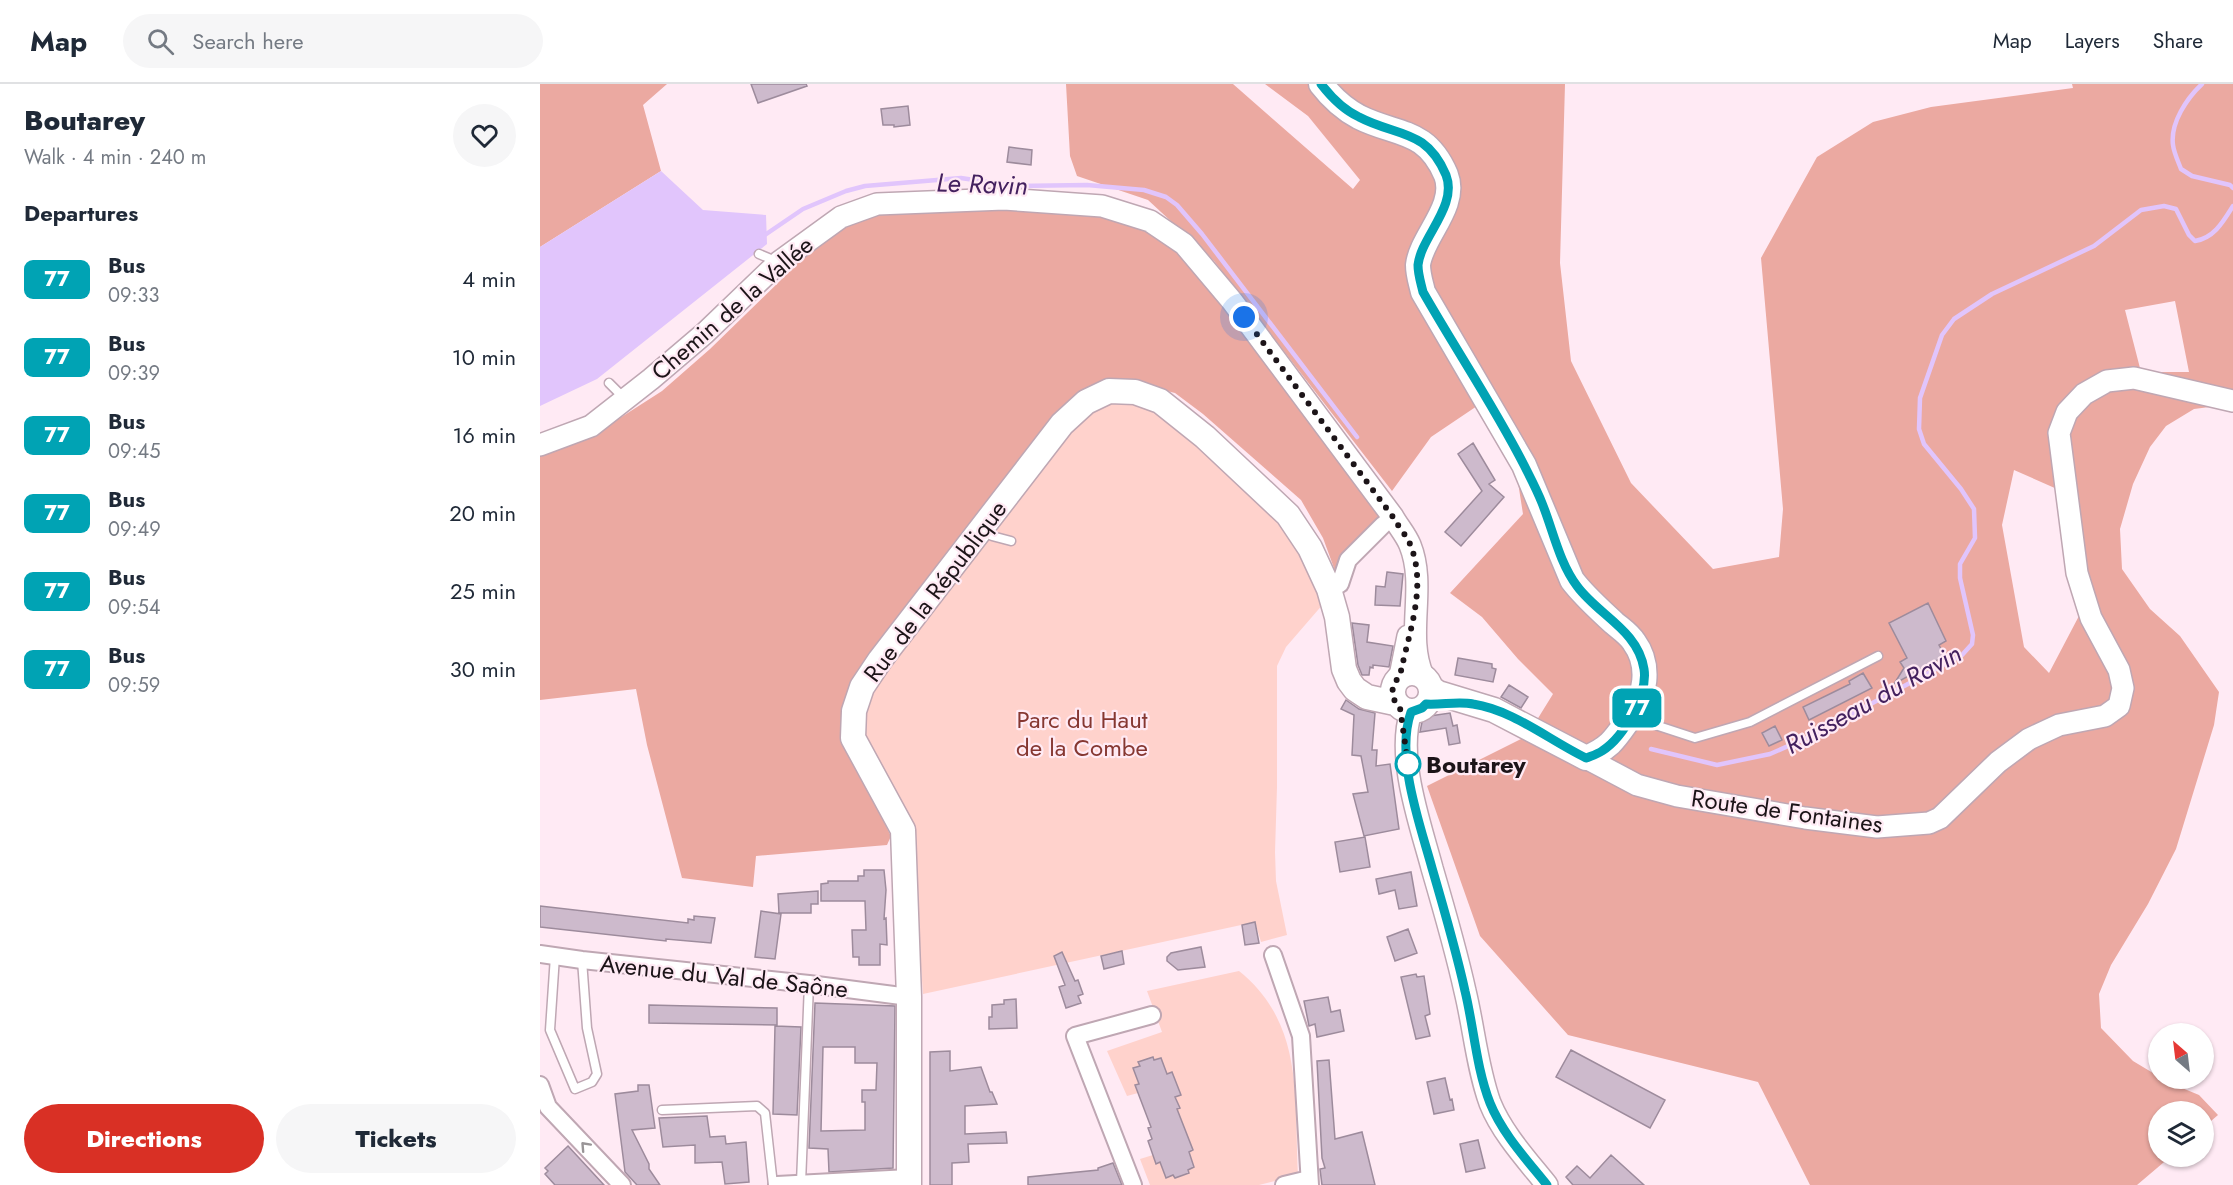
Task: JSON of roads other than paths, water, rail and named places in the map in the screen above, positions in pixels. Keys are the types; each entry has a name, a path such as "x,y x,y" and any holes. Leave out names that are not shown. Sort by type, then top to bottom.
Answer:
{"main road":[{"path":"1321,84 1333,98 1359,117 1403,132 1420,141 1433,152 1443,168 1448,180 1446,201 1418,263 1423,292 1524,465 1572,580 1582,593 1634,640 1642,657 1645,673 1643,691 1636,710 1614,740 1602,751 1586,758 1519,721 1494,710 1472,703 1410,694"},
{"name":"Rue de la République","path":"909,1182 909,997 903,830 853,738 854,711 862,687 880,660 1062,424 1086,402 1109,391 1135,392 1160,401 1206,437 1288,515 1310,548 1329,589 1341,644 1354,676 1360,683 1369,687 1384,687 1410,694"}],"street":[{"name":"Chemin de la Vallée","path":"540,445 591,426 705,333 779,262 841,217 877,204 1004,199 1102,206 1150,221 1184,244 1232,300 1395,519 1410,545 1417,590 1415,648 1418,666 1410,694 1407,749 1416,814 1465,991 1479,1064 1491,1104 1512,1141 1547,1185"},
{"name":"Route de Fontaines","path":"1586,758 1637,785 1677,796 1804,818 1877,827 1929,823 1941,818 1998,762 2029,739 2059,725 2105,716 2119,706 2123,688 2118,670 2091,618 2077,573 2060,453 2059,433 2067,412 2084,394 2107,381 2134,378 2233,401"},
{"path":"1329,589 1340,584 1348,560 1383,525 1395,519"},
{"name":"Avenue du Val de Saône","path":"547,955 909,997"},
{"path":"1273,955 1301,1036 1309,1182 1284,1185"},
{"path":"1133,1185 1075,1036 1152,1015"},
{"path":"540,1085 544,1111 622,1185"},
{"path":"775,1185 909,1182"}],"lane":[{"path":"759,254 779,262"},
{"path":"609,383 625,399"},
{"path":"988,520 992,536 1011,541"},
{"path":"1630,717 1695,738 1750,722 1878,656"},
{"path":"547,955 550,1030 575,1089 592,1082 597,1074 587,1028 582,960"},
{"path":"801,1183 809,984"},
{"path":"662,1110 756,1106 765,1113 775,1185"}],"waterway":[{"name":"Ruisseau du Ravin","path":"2202,84 2185,104 2177,120 2173,137 2174,151 2181,169 2192,176 2230,185 2233,188"},
{"name":"Le Ravin","path":"762,237 803,209 846,191 865,186 961,178 1014,186 1087,185 1144,190 1166,197 1177,205 1202,234 1357,437"},
{"name":"Ruisseau du Ravin","path":"1651,749 1717,765 1770,754 1811,736 1962,655 1972,644 1973,635 1960,578 1960,564 1975,538 1974,509 1961,489 1924,444 1919,429 1920,398 1942,335 1954,319 1992,294 2094,246 2141,210 2164,206 2176,209 2189,235 2195,241 2213,233 2233,206"}],"place":[{"name":"Boutarey","path":"1408,764"}],"park label":[{"name":"Parc du Haut de la Combe","path":"1082,733"}]}
